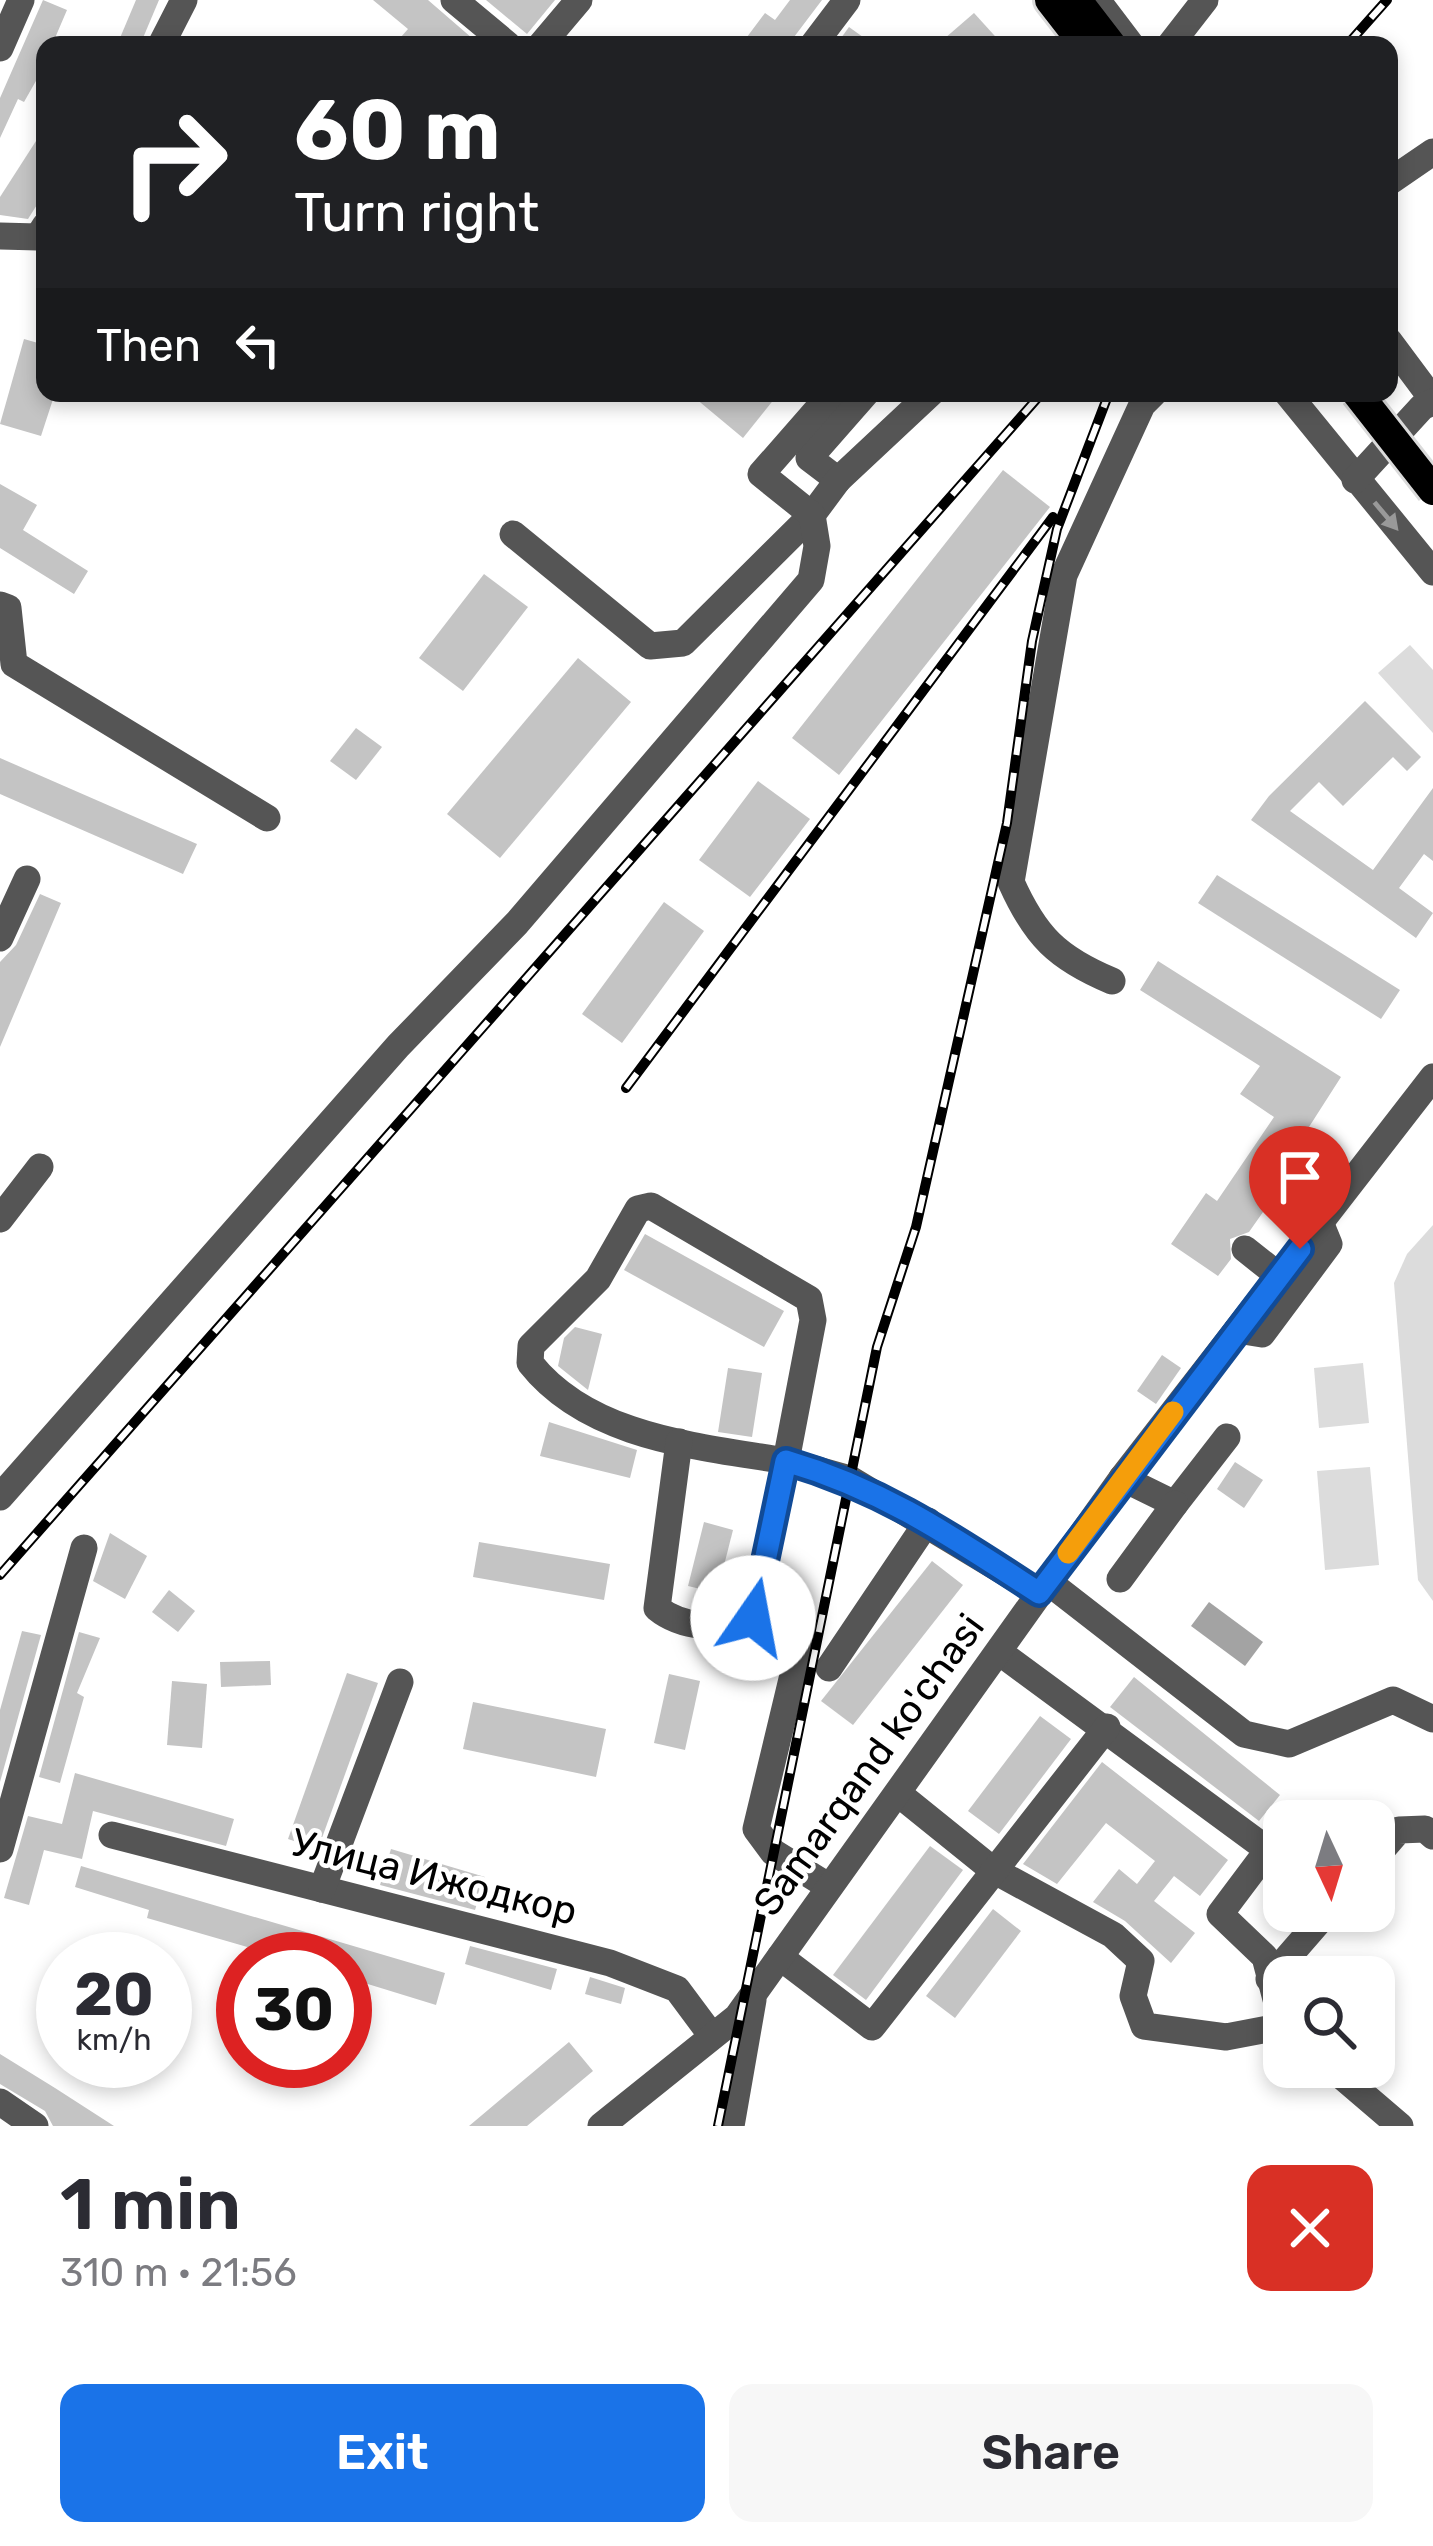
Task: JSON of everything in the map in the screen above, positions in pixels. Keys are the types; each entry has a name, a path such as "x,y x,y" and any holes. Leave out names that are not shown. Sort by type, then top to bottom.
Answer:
{"main road":[{"path":"1050,0 1078,36"},
{"path":"1076,0 1105,36"},
{"path":"1364,402 1433,490"},
{"path":"1391,402 1433,456"}],"street":[{"path":"0,48 21,0"},
{"path":"166,36 184,0"},
{"path":"454,0 497,36"},
{"path":"549,36 579,0"},
{"path":"820,36 847,0"},
{"path":"1097,0 1124,36"},
{"path":"1176,36 1204,0"},
{"path":"1398,176 1433,152"},
{"path":"0,236 36,236"},
{"path":"1355,479 1433,401 1398,353"},
{"path":"0,1497 398,1046 517,922 811,580 818,546 812,515 761,474 824,402"},
{"path":"838,480 809,458 858,402"},
{"path":"513,534 650,646 683,644 812,515 838,480 921,402"},
{"path":"1112,981 1077,966 1032,928 1011,882 1064,575 1145,402"},
{"path":"1294,402 1433,572"},
{"path":"0,604 8,608 7,670 267,818"},
{"path":"0,938 27,879"},
{"name":"Samarqand ko'chasi","path":"601,2126 737,2017 900,1795 1122,1478 1433,1077"},
{"path":"0,1219 40,1167"},
{"path":"679,1442 657,1608 674,1622 739,1626 753,1618 786,1461 813,1320 809,1299 651,1206 638,1209 598,1279 531,1346 530,1364 559,1398 607,1420 679,1442 786,1461 850,1479 1043,1587 1244,1733 1289,1744 1394,1700 1433,1719"},
{"path":"1237,1330 1262,1334 1330,1244 1320,1222"},
{"path":"1245,1249 1279,1276"},
{"path":"1120,1579 1227,1437"},
{"path":"1122,1478 1174,1504"},
{"path":"829,1668 928,1521"},
{"path":"0,1849 84,1548"},
{"path":"753,1618 798,1638 799,1650 756,1829 773,1852 829,1886"},
{"path":"999,1652 1107,1726 1268,1850 1220,1914 1263,1956"},
{"path":"322,1889 400,1682"},
{"path":"780,1957 872,2026 1107,1726"},
{"path":"900,1795 993,1870 1113,1935 1142,1961 1133,1996 1144,2026 1226,2037 1263,2030"},
{"path":"1395,1836 1400,1830 1425,1829 1433,1836"},
{"name":"Улица Ижодкор","path":"112,1835 610,1963 677,1989 712,2036"},
{"path":"1288,1956 1310,1932"},
{"path":"731,2126 756,1989"},
{"path":"1356,2088 1400,2126"},
{"path":"0,2102 35,2126"}],"shaded area":[{"path":"1410,645 1433,670 1433,733 1378,673"},
{"path":"1433,1225 1433,1601 1418,1580 1394,1283 1407,1254"},
{"path":"1363,1363 1369,1423 1319,1428 1314,1368"},
{"path":"1370,1467 1379,1565 1325,1570 1317,1471"},
{"path":"1209,1602 1263,1642 1245,1666 1191,1626"}],"building":[{"path":"43,0 67,10 56,36 36,36 36,81 24,102 18,99 0,138 0,98"},
{"path":"136,0 159,0 144,36 121,36"},
{"path":"373,0 428,0 470,36 402,36 408,29"},
{"path":"486,0 555,0 527,34"},
{"path":"790,0 822,0 795,36 748,36 765,13 775,20"},
{"path":"974,13 995,36 947,36"},
{"path":"36,141 36,206 28,219 0,215 0,197"},
{"path":"24,339 36,342 36,402 52,402 41,436 0,424"},
{"path":"700,402 772,402 743,438"},
{"path":"1003,470 1050,507 839,775 792,738"},
{"path":"0,484 37,505 23,530 88,571 74,594 0,548"},
{"path":"484,574 528,607 463,691 419,658"},
{"path":"578,658 631,702 500,858 447,814"},
{"path":"1365,701 1421,757 1407,771 1393,757 1343,806 1319,782 1290,811 1373,870 1433,788 1433,861 1424,854 1399,888 1433,913 1416,938 1251,820 1269,796"},
{"path":"356,728 382,747 356,780 330,761"},
{"path":"0,758 197,844 183,874 0,794"},
{"path":"758,781 810,819 750,897 699,860"},
{"path":"1217,875 1400,990 1381,1019 1198,903"},
{"path":"40,894 61,903 0,1047 0,962 16,945"},
{"path":"664,902 704,931 622,1043 582,1014"},
{"path":"1158,961 1341,1077 1275,1180 1282,1185 1249,1232 1230,1239 1231,1259 1218,1276 1171,1244 1206,1193 1217,1201 1274,1117 1240,1094 1260,1066 1140,990"},
{"path":"645,1234 784,1311 764,1347 624,1270"},
{"path":"575,1327 602,1334 588,1390 558,1366 564,1338"},
{"path":"1162,1355 1181,1368 1156,1404 1137,1391"},
{"path":"728,1368 762,1373 752,1437 718,1432"},
{"path":"549,1422 637,1450 630,1478 540,1456"},
{"path":"1235,1462 1263,1480 1244,1508 1217,1489"},
{"path":"704,1522 733,1530 717,1593 688,1586"},
{"path":"110,1533 147,1556 125,1599 93,1581"},
{"path":"479,1542 610,1564 604,1600 473,1577"},
{"path":"932,1561 963,1585 853,1725 821,1701"},
{"path":"169,1590 195,1611 178,1632 152,1612"},
{"path":"22,1631 41,1635 0,1782 0,1710"},
{"path":"79,1632 100,1638 77,1693 84,1697 60,1783 39,1777"},
{"path":"270,1661 271,1685 221,1687 220,1662"},
{"path":"347,1673 378,1683 318,1849 288,1839"},
{"path":"669,1674 700,1681 685,1750 654,1743"},
{"path":"1134,1677 1280,1795 1276,1800 1263,1800 1259,1821 1110,1707"},
{"path":"172,1681 207,1684 202,1748 167,1745"},
{"path":"473,1702 606,1729 596,1777 463,1749"},
{"path":"1040,1716 1071,1739 999,1834 968,1811"},
{"path":"1102,1762 1228,1860 1200,1896 1174,1876 1154,1901 1195,1933 1171,1963 1125,1921 1093,1902 1119,1869 1137,1884 1155,1861 1106,1823 1057,1884 1023,1864"},
{"path":"75,1773 234,1819 226,1846 93,1811 82,1859 44,1850 29,1905 4,1898 28,1816 62,1824"},
{"path":"930,1846 963,1870 866,2000 833,1975"},
{"path":"391,1849 485,1877 475,1910 380,1885"},
{"path":"81,1866 306,1932 216,1932 216,1938 147,1918 149,1910 75,1887"},
{"path":"993,1909 1021,1931 955,2018 926,1996"},
{"path":"470,1946 557,1969 551,1990 465,1964"},
{"path":"372,1952 445,1973 436,2005 372,1985"},
{"path":"590,1977 625,1988 621,2004 585,1994"},
{"path":"569,2042 593,2071 527,2126 469,2126"},
{"path":"0,2054 36,2077 36,2088 54,2088 114,2126 53,2126 45,2111 0,2084"}],"railway":[{"path":"1355,36 1387,0"},
{"path":"0,1575 1034,402"},
{"path":"718,2126 877,1347 916,1227 1007,823 1032,641 1057,529 1106,402"},
{"path":"626,1088 1053,517"}],"slow traffic":[{"path":"1068,1553 1173,1412"}],"route":[{"path":"753,1618 786,1461 850,1479 928,1521 1039,1593 1300,1249"}]}
